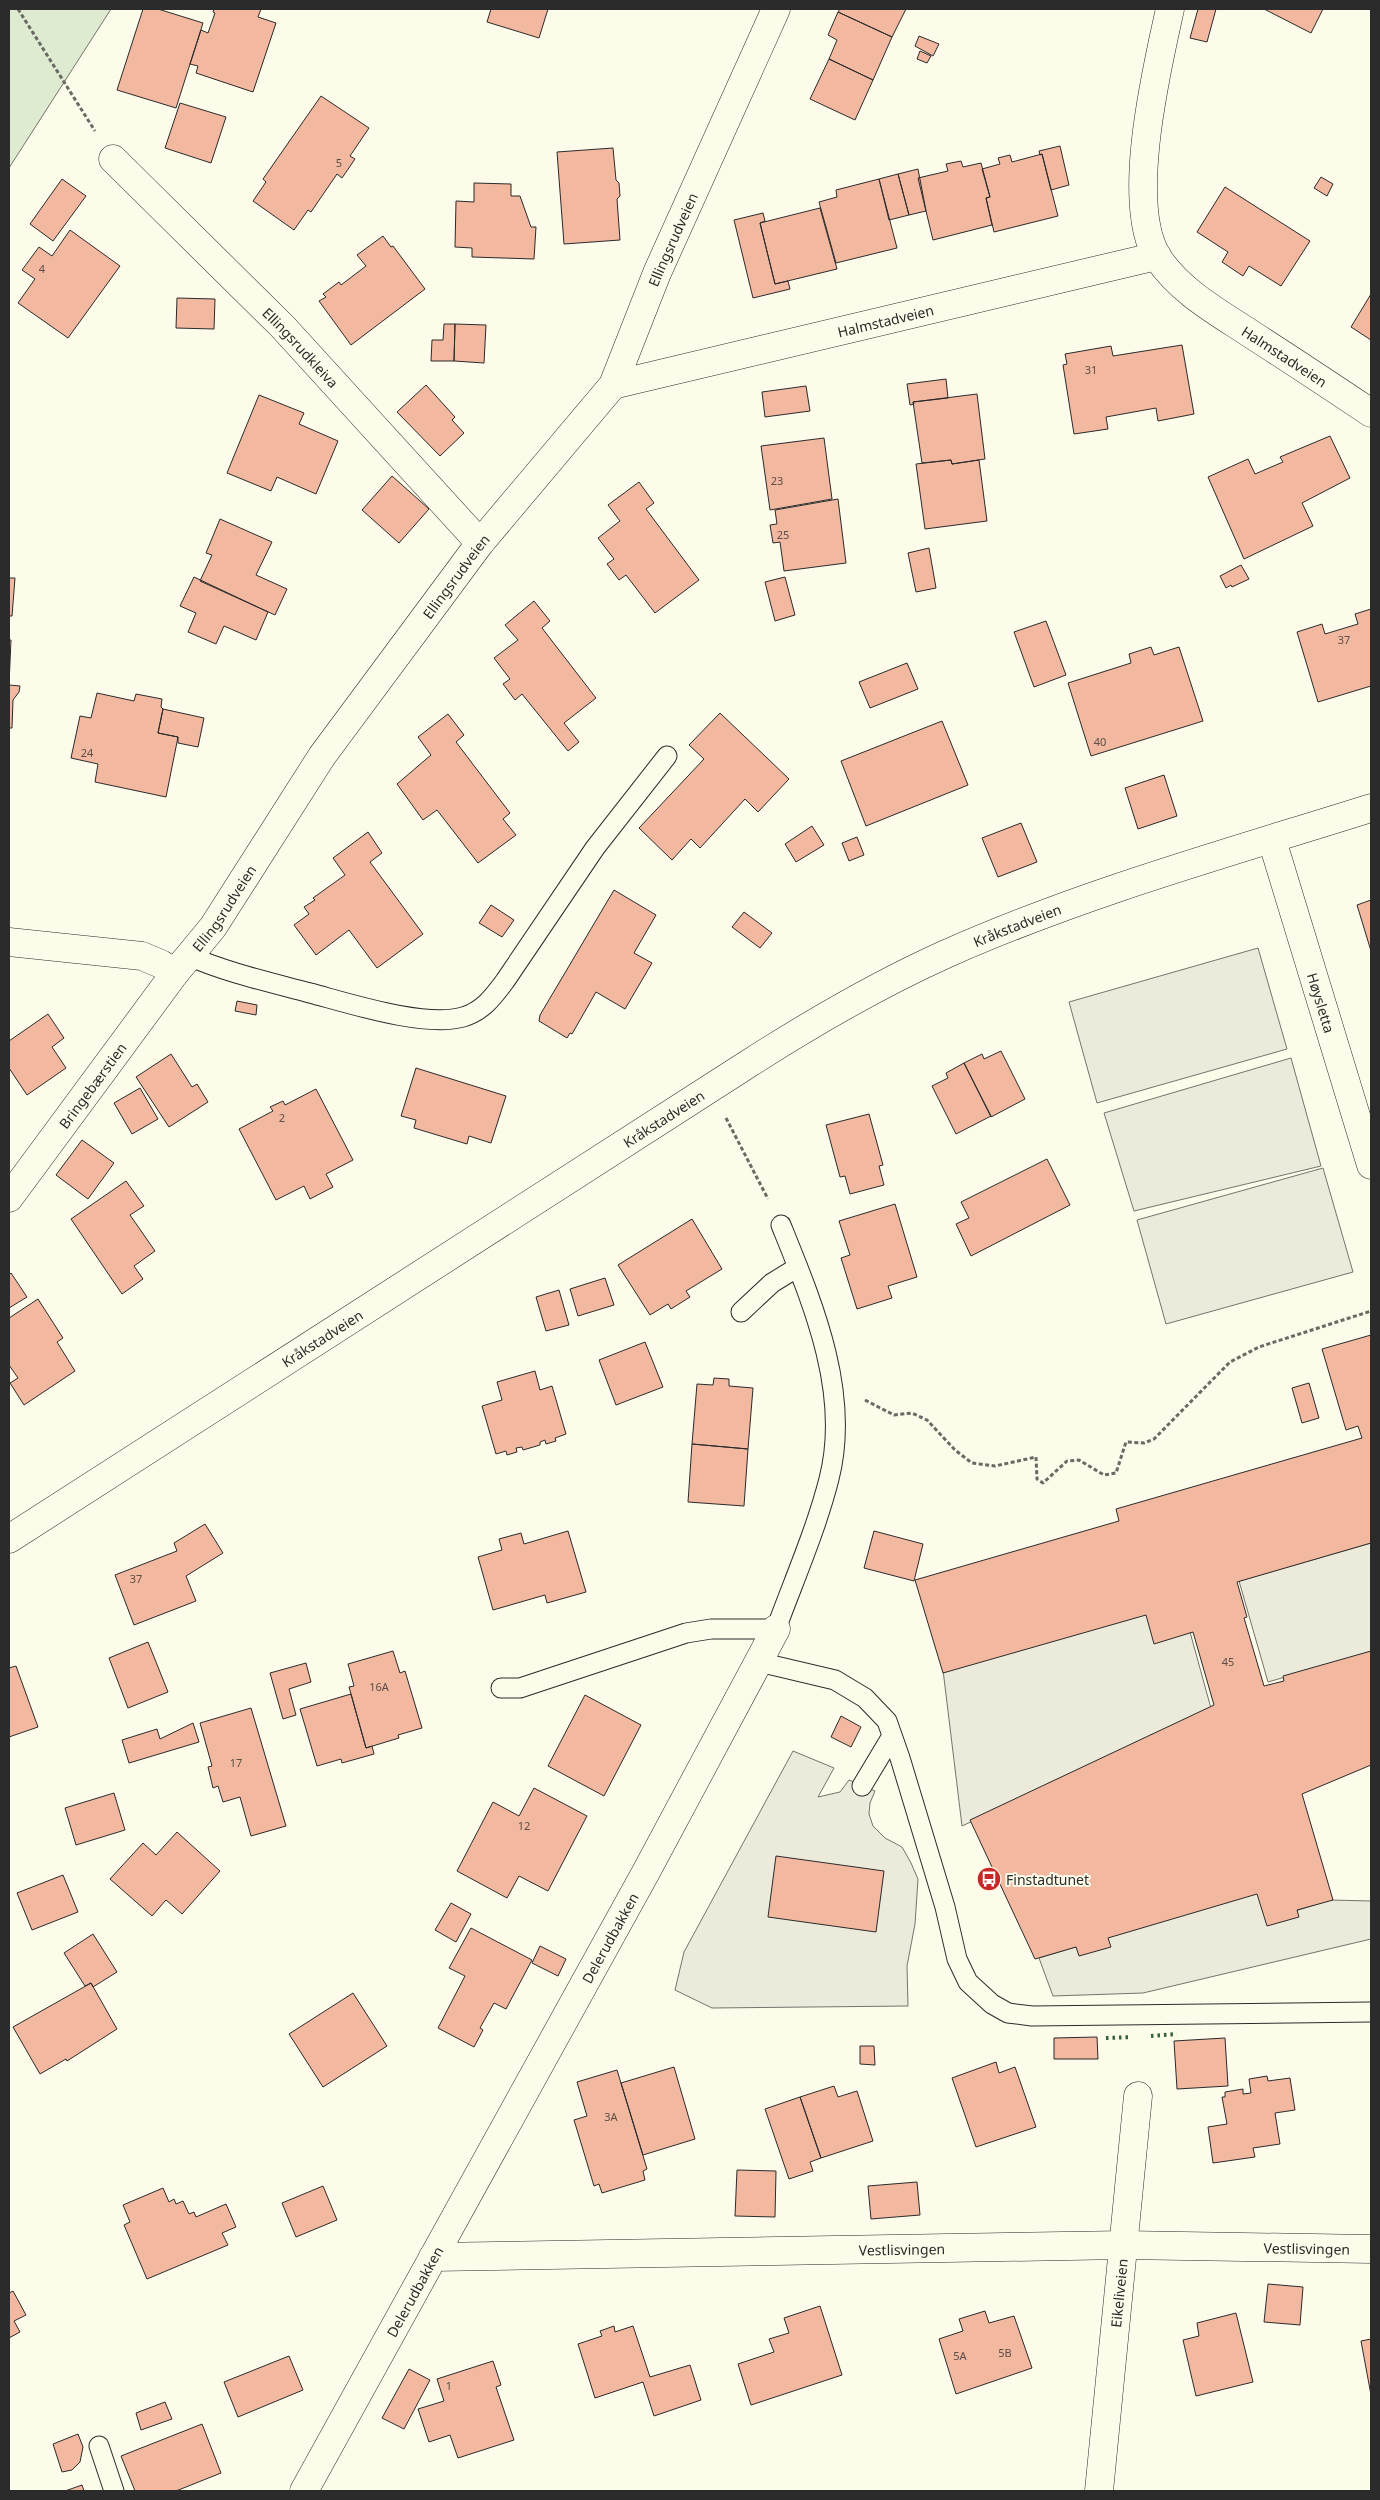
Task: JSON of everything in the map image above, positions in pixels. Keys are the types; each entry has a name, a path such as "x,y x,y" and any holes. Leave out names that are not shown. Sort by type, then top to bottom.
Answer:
{"street":[{"name":"Ellingsrudveien","path":"182,964 213,926 322,756 480,543 613,385 657,273 774,9"},
{"name":"Halmstadveien","path":"1170,9 1149,116 1144,168 1144,201 1148,231 1157,256 1183,286 1210,306 1371,413"},
{"name":"Ellingsrudkleiva","path":"113,159 284,327 480,543"},
{"name":"Halmstadveien","path":"613,385 1157,256"},
{"name":"Kråkstadveien","path":"9,1539 748,1064 847,1003 938,958 1028,920 1105,892 1371,808"},
{"name":"Høysletta","path":"1272,840 1371,1165"},
{"path":"9,942 142,956 161,964 182,964"},
{"name":"Bringebærstien","path":"9,1198 182,964"},
{"name":"Delerudbakken","path":"304,2491 776,1630"},
{"name":"Eikeliveien","path":"1099,2491 1138,2096"},
{"name":"Vestlisvingen","path":"433,2257 1124,2245 1371,2249"}],"lane":[{"path":"182,964 234,973 353,1005 414,1018 460,1018 476,1013 490,1002 595,848 667,756"},
{"path":"502,1688 520,1688 686,1633 711,1629 776,1630 829,1478 834,1448 833,1396 828,1361 817,1321 782,1225"},
{"path":"741,1312 772,1283 798,1267"},
{"path":"759,1662 835,1680 866,1698 886,1721 945,1907 958,1959 968,1982 992,2004 1008,2013 1032,2016 1371,2012"},
{"path":"862,1786 892,1736"},
{"path":"99,2446 114,2491"}],"path":[{"path":"18,9 113,159"},
{"path":"723,1114 782,1225"},
{"path":"833,1396 860,1396 894,1415 912,1413 927,1420 955,1450 972,1463 995,1466 1036,1457 1037,1479 1042,1483 1067,1460 1079,1460 1104,1475 1116,1473 1126,1442 1144,1444 1154,1438 1230,1362 1259,1348 1371,1311"}],"green space":[{"path":"9,9 111,9 9,168"}],"shaded area":[{"path":"1258,948 1287,1049 1097,1103 1069,1002"},
{"path":"1291,1058 1321,1166 1134,1211 1104,1113"},
{"path":"1323,1168 1353,1272 1166,1324 1137,1220"},
{"path":"1371,1543 1371,1652 1268,1682 1239,1581"},
{"path":"1147,1612 1190,1632 1212,1712 962,1826 943,1670"},
{"path":"793,1751 834,1768 818,1797 840,1792 849,1780 875,1791 870,1803 869,1814 873,1826 885,1838 902,1847 911,1863 918,1879 915,1924 907,1966 908,2006 712,2008 675,1990 684,1952"},
{"path":"1264,1890 1273,1918 1330,1900 1371,1901 1371,1939 1143,1993 1053,1996 1039,1958"}],"building":[{"path":"143,9 158,9 203,23 176,108 117,90"},
{"path":"214,9 261,9 258,17 276,23 253,92 196,73 198,66 190,64 201,30 208,33 215,13 213,12"},
{"path":"491,9 548,9 539,38 487,22"},
{"path":"840,9 906,9 892,37 838,12"},
{"path":"1198,9 1216,9 1207,42 1190,38"},
{"path":"1264,9 1323,9 1311,33"},
{"path":"838,12 892,37 873,80 829,59 837,40 828,35"},
{"path":"919,36 939,44 933,56 915,46"},
{"path":"920,51 931,56 927,63 917,59"},
{"path":"829,59 873,80 855,120 810,99"},
{"path":"321,96 369,128 350,156 355,159 342,178 337,174 311,212 308,210 294,230 253,201 266,182 263,179"},
{"path":"180,103 226,117 211,163 165,148"},
{"path":"1060,146 1069,185 1051,190 1042,154 1040,155 1039,151"},
{"path":"613,148 616,180 619,183 620,196 617,199 620,240 564,244 557,152"},
{"path":"1042,154 1058,216 994,232 986,198 990,197 982,169 1000,164 998,158 1010,155 1012,162"},
{"path":"961,161 963,167 981,163 990,197 986,198 992,225 933,240 918,178 948,171 946,164"},
{"path":"918,169 926,211 909,215 898,174"},
{"path":"898,174 909,215 889,220 879,179"},
{"path":"1321,177 1333,184 1327,196 1314,188"},
{"path":"62,179 86,196 53,241 30,224"},
{"path":"879,179 897,248 836,263 819,202 837,197 836,190"},
{"path":"474,183 511,184 511,196 520,196 531,227 536,227 534,259 472,257 472,248 455,247 456,201 474,202"},
{"path":"1225,187 1310,241 1281,286 1249,266 1243,276 1222,262 1228,252 1197,232"},
{"path":"820,208 837,269 775,284 760,223"},
{"path":"763,213 765,221 760,223 775,284 788,281 790,289 753,298 734,220"},
{"path":"70,230 120,266 68,338 18,303 35,279 22,270 39,247 52,256"},
{"path":"383,236 391,247 393,246 425,289 351,345 319,301 326,297 323,294 339,282 341,285 366,266 357,255"},
{"path":"1371,294 1371,340 1351,327"},
{"path":"177,298 215,299 214,329 176,328"},
{"path":"444,324 455,324 454,361 431,361 432,340 443,340"},
{"path":"455,324 486,325 484,363 454,361"},
{"path":"1182,345 1194,414 1158,421 1156,408 1106,417 1108,429 1074,434 1063,365 1067,364 1065,354 1111,346 1113,356"},
{"path":"946,379 948,398 913,402 914,404 910,405 907,384"},
{"path":"426,385 455,417 452,420 464,433 440,456 397,412"},
{"path":"806,386 810,411 765,417 762,392"},
{"path":"977,394 985,459 952,464 951,460 922,463 913,402"},
{"path":"259,395 304,413 299,424 338,441 316,494 277,477 271,491 227,473"},
{"path":"1330,436 1350,478 1302,503 1313,526 1244,559 1208,477 1248,459 1255,474 1283,462 1280,457"},
{"path":"824,438 832,499 770,510 761,446"},
{"path":"951,460 952,464 979,460 987,521 925,529 916,464"},
{"path":"392,476 429,509 399,543 362,510"},
{"path":"639,482 654,503 646,509 699,580 655,613 626,575 619,580 607,564 614,559 598,538 620,521 608,505"},
{"path":"838,499 846,563 784,571 780,542 773,543 770,525 777,524 775,510"},
{"path":"220,519 272,542 256,575 287,589 275,615 200,581 212,555 206,553"},
{"path":"929,548 936,588 916,592 908,553"},
{"path":"1241,565 1249,579 1226,588 1220,576"},
{"path":"194,577 268,612 256,640 224,626 216,644 188,632 196,613 180,606"},
{"path":"785,577 795,615 775,621 765,582"},
{"path":"9,578 15,578 12,616 9,616"},
{"path":"534,601 550,621 542,628 596,698 564,723 579,742 568,751 522,694 515,700 503,684 510,679 494,658 518,640 505,625"},
{"path":"1371,609 1371,686 1318,702 1297,632 1322,624 1325,634 1358,624 1355,614"},
{"path":"1046,621 1066,675 1034,687 1014,632"},
{"path":"9,640 11,640 9,685"},
{"path":"1151,647 1154,655 1179,647 1203,721 1091,756 1068,683 1131,663 1129,654"},
{"path":"907,663 918,689 870,708 859,682"},
{"path":"9,685 20,686 19,692 13,700 12,728 9,728"},
{"path":"97,693 134,701 136,694 162,699 161,707 163,709 158,733 178,737 166,797 95,782 98,764 71,758 80,716 91,718"},
{"path":"163,709 204,718 198,747 178,743 178,737 158,733"},
{"path":"720,713 789,779 758,812 745,799 700,848 691,839 672,860 639,828 704,759 689,745"},
{"path":"448,714 464,735 456,742 510,813 503,819 516,835 478,863 437,810 423,820 397,784 431,755 418,737"},
{"path":"942,721 968,785 866,826 841,761"},
{"path":"1164,775 1177,816 1138,829 1125,788"},
{"path":"1021,823 1037,862 998,877 982,838"},
{"path":"812,826 824,845 796,862 785,844"},
{"path":"368,832 382,853 370,862 423,934 377,968 349,930 316,955 294,925 309,914 304,907 315,900 313,898 345,875 333,858"},
{"path":"857,837 864,855 849,861 842,843"},
{"path":"614,890 656,915 634,953 652,963 625,1009 596,992 572,1034 570,1033 567,1038 539,1021 540,1015"},
{"path":"1371,900 1371,951 1357,905"},
{"path":"491,905 514,920 502,937 479,923"},
{"path":"744,912 772,933 760,948 732,927"},
{"path":"237,1001 257,1005 256,1015 235,1011"},
{"path":"48,1014 64,1038 52,1047 66,1068 27,1095 9,1068 9,1041"},
{"path":"1001,1051 1025,1099 991,1117 964,1063 982,1054 984,1059"},
{"path":"171,1054 192,1087 197,1084 208,1102 169,1127 136,1077"},
{"path":"964,1063 991,1116 956,1134 932,1086 948,1078 946,1073"},
{"path":"416,1068 506,1096 491,1143 469,1136 467,1144 414,1128 416,1120 401,1116"},
{"path":"140,1088 158,1119 132,1134 114,1103"},
{"path":"316,1089 353,1160 326,1174 333,1187 310,1199 304,1186 276,1200 239,1129 273,1111 270,1107 283,1101 285,1105"},
{"path":"869,1114 883,1165 879,1166 884,1185 850,1194 845,1176 840,1177 826,1125"},
{"path":"82,1140 114,1163 88,1199 56,1175"},
{"path":"1047,1159 1070,1205 971,1256 956,1224 969,1218 961,1202"},
{"path":"126,1181 144,1206 130,1215 155,1251 134,1266 143,1279 122,1294 71,1219"},
{"path":"895,1204 917,1277 888,1286 892,1298 857,1309 841,1258 850,1255 839,1221"},
{"path":"692,1219 722,1269 686,1291 690,1297 671,1309 668,1304 650,1315 618,1265"},
{"path":"11,1273 27,1297 9,1308 9,1275"},
{"path":"605,1278 614,1305 578,1316 570,1289"},
{"path":"559,1290 569,1325 546,1331 536,1297"},
{"path":"38,1299 63,1338 57,1342 75,1371 24,1405 10,1383 18,1378 9,1365 9,1318"},
{"path":"1371,1335 1371,1543 1237,1582 1247,1617 1244,1618 1264,1686 1284,1681 1283,1676 1371,1651 1371,1765 1302,1794 1333,1900 1297,1910 1299,1917 1267,1926 1257,1894 1108,1938 1111,1947 1079,1956 1076,1947 1035,1959 970,1820 1214,1705 1193,1632 1154,1644 1146,1615 943,1673 915,1580 1119,1521 1116,1509 1362,1438 1358,1426 1346,1430 1322,1349"},
{"path":"645,1342 663,1387 616,1405 599,1360"},
{"path":"535,1371 540,1390 552,1386 566,1434 555,1438 556,1441 546,1444 545,1440 540,1442 540,1445 523,1450 522,1447 516,1448 517,1452 507,1455 506,1451 496,1454 482,1406 502,1400 497,1382"},
{"path":"714,1378 729,1379 729,1386 753,1388 748,1449 692,1444 697,1384 713,1385"},
{"path":"1309,1383 1319,1418 1302,1423 1292,1388"},
{"path":"692,1444 748,1449 744,1506 688,1502"},
{"path":"205,1524 223,1553 186,1576 196,1601 134,1625 115,1575 177,1551 174,1543"},
{"path":"568,1531 586,1592 547,1603 545,1595 493,1610 478,1557 502,1550 499,1539 521,1533 524,1544"},
{"path":"874,1531 923,1544 914,1581 864,1568"},
{"path":"148,1642 168,1692 128,1708 109,1658"},
{"path":"393,1651 400,1673 405,1671 422,1728 398,1735 399,1738 366,1748 349,1687 354,1686 348,1664"},
{"path":"306,1663 311,1682 289,1689 296,1715 283,1719 270,1673"},
{"path":"16,1666 38,1727 9,1737 9,1668"},
{"path":"351,1694 366,1748 372,1746 374,1754 342,1763 341,1759 317,1766 300,1709"},
{"path":"585,1695 641,1725 604,1796 548,1766"},
{"path":"251,1708 286,1826 251,1836 240,1797 223,1802 218,1786 213,1788 208,1767 212,1766 200,1723"},
{"path":"841,1716 861,1727 851,1747 831,1737"},
{"path":"193,1723 199,1742 129,1763 122,1740 157,1729 160,1739"},
{"path":"534,1788 587,1816 548,1891 519,1876 507,1898 457,1871 493,1802 519,1816"},
{"path":"114,1793 125,1830 76,1845 65,1808"},
{"path":"177,1832 220,1871 182,1914 166,1900 152,1916 110,1879 143,1843 156,1855"},
{"path":"776,1856 884,1871 876,1932 768,1917"},
{"path":"63,1875 78,1912 32,1930 17,1893"},
{"path":"451,1903 471,1914 456,1942 435,1930"},
{"path":"471,1928 532,1960 506,2009 494,2003 480,2028 483,2030 474,2047 438,2028 465,1976 449,1968"},
{"path":"93,1934 117,1972 93,1987 91,1983 85,1986 64,1953"},
{"path":"540,1946 566,1959 558,1976 532,1963"},
{"path":"91,1983 117,2029 67,2061 66,2059 40,2074 13,2027"},
{"path":"353,1993 387,2046 323,2087 289,2034"},
{"path":"1097,2037 1098,2059 1054,2059 1054,2038"},
{"path":"1225,2038 1228,2086 1177,2089 1174,2041"},
{"path":"860,2046 874,2046 875,2065 860,2064"},
{"path":"996,2062 999,2073 1015,2067 1036,2127 976,2147 952,2078"},
{"path":"674,2067 695,2139 643,2155 621,2083"},
{"path":"617,2070 647,2169 643,2171 645,2180 602,2193 599,2184 594,2186 574,2120 587,2116 577,2082"},
{"path":"1267,2076 1268,2081 1290,2078 1295,2110 1275,2113 1280,2144 1253,2148 1255,2157 1213,2163 1208,2127 1227,2124 1222,2097 1225,2097 1225,2092 1243,2089 1243,2094 1251,2093 1249,2079"},
{"path":"834,2086 838,2097 857,2091 873,2141 821,2158 800,2097"},
{"path":"800,2097 821,2158 810,2162 813,2171 789,2179 765,2109"},
{"path":"737,2170 776,2171 775,2217 735,2216"},
{"path":"917,2182 920,2215 871,2219 868,2186"},
{"path":"323,2186 337,2220 296,2237 282,2203"},
{"path":"163,2188 169,2202 174,2199 176,2204 183,2201 189,2214 194,2212 196,2217 226,2204 236,2227 222,2233 228,2245 147,2279 124,2225 130,2222 123,2205"},
{"path":"1268,2284 1303,2287 1300,2325 1264,2322"},
{"path":"13,2291 26,2315 14,2321 20,2332 9,2338 9,2293"},
{"path":"820,2306 842,2375 751,2405 738,2364 774,2352 769,2339 789,2333 784,2318"},
{"path":"985,2311 989,2323 1014,2316 1032,2368 956,2394 939,2339 963,2331 959,2319"},
{"path":"1236,2313 1253,2382 1196,2396 1183,2340 1199,2336 1197,2323"},
{"path":"614,2326 615,2332 633,2326 650,2377 690,2365 701,2400 654,2416 643,2382 595,2398 578,2344 602,2336 600,2331"},
{"path":"1371,2339 1371,2395 1361,2341"},
{"path":"289,2356 303,2390 238,2417 224,2382"},
{"path":"493,2361 501,2385 496,2387 514,2440 458,2458 450,2435 429,2442 418,2409 444,2401 437,2379"},
{"path":"409,2369 430,2380 404,2429 382,2418"},
{"path":"165,2402 172,2419 141,2430 136,2413"},
{"path":"202,2424 221,2473 176,2491 135,2491 121,2456"},
{"path":"78,2434 83,2447 80,2462 72,2470 62,2472 53,2444"},
{"path":"82,2485 84,2491 65,2491"}],"hedge":[{"path":"1151,2036 1177,2034"},
{"path":"1106,2038 1132,2037"}],"place":[{"name":"Finstadtunet","path":"989,1879"}]}
